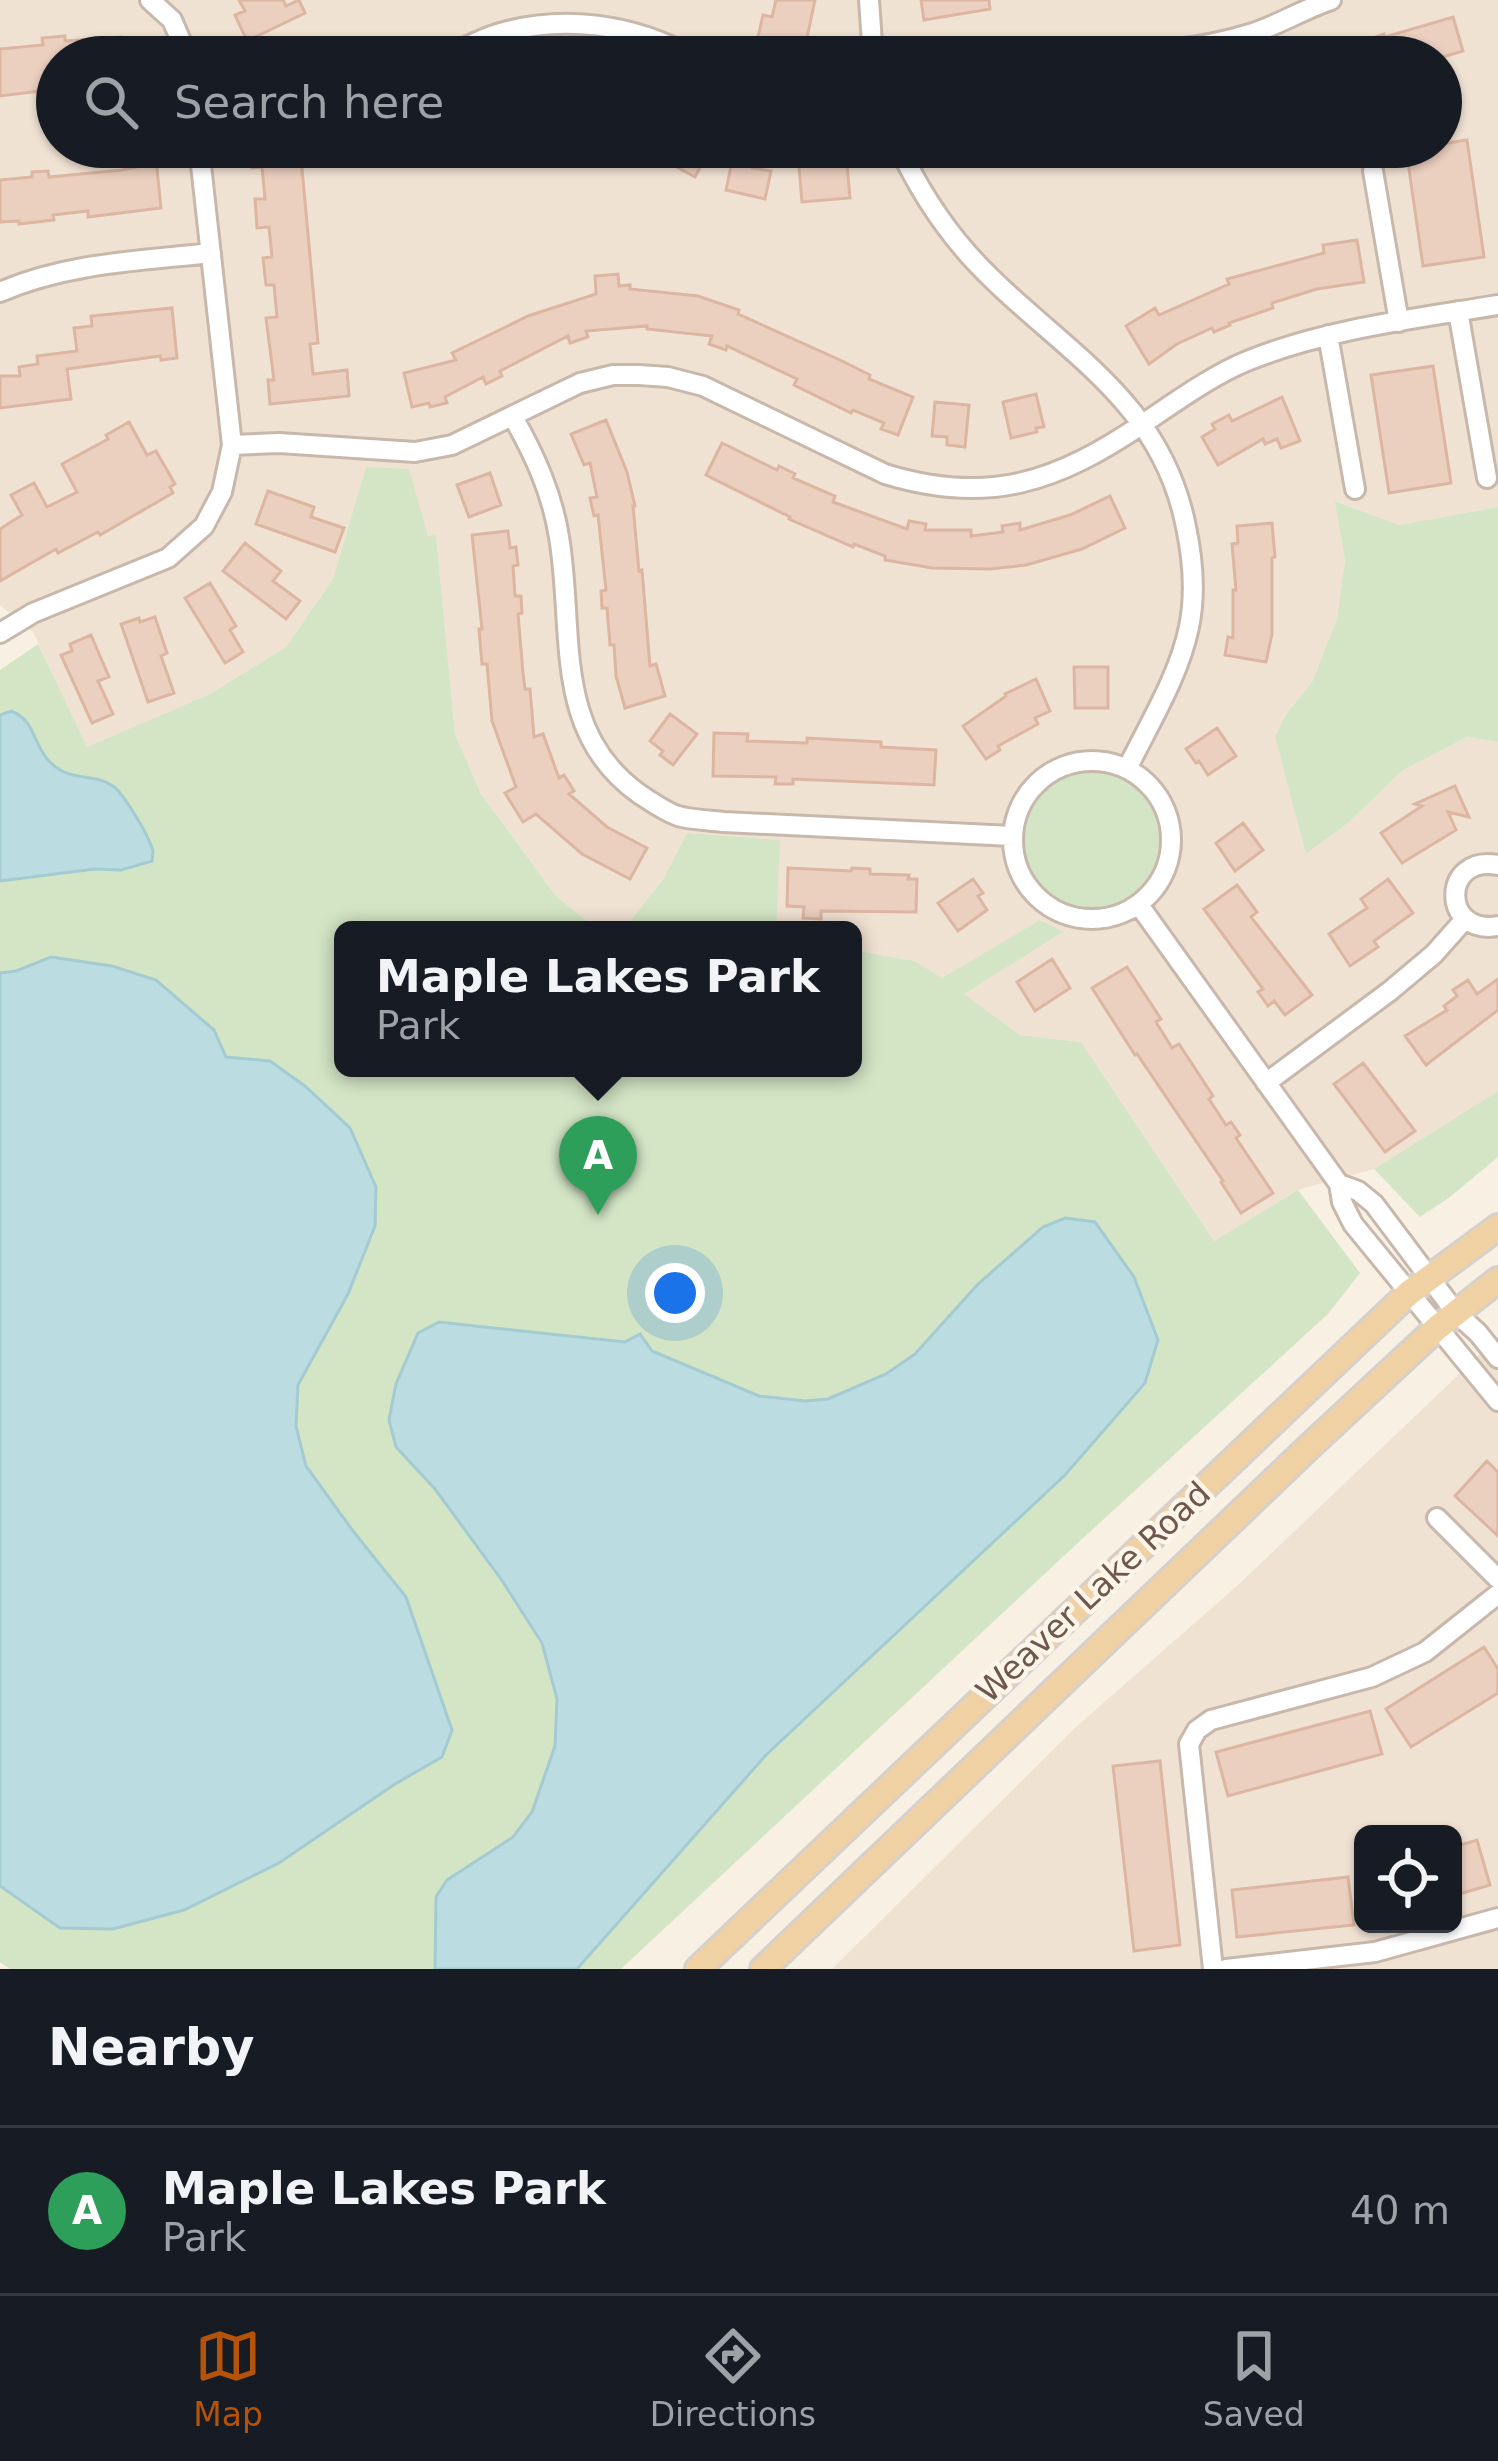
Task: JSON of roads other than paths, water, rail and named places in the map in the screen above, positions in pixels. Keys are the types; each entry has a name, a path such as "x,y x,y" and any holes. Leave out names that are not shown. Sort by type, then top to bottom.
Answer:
{"main road":[{"name":"Weaver Lake Road","path":"698,1969 1420,1286 1498,1227"},
{"name":"Weaver Lake Road","path":"763,1969 1446,1321 1498,1280"}],"street":[{"path":"150,0 172,20 179,36"},
{"path":"868,0 871,36"},
{"path":"1241,36 1331,0"},
{"path":"494,36 575,24 646,36"},
{"path":"0,633 33,613 168,558 204,526 222,492 232,445 202,168"},
{"path":"910,168 928,202 970,256 1102,378 1143,424 1158,447 1182,506 1194,565 1189,626 1127,769"},
{"path":"1373,171 1399,322"},
{"path":"0,292 78,268 211,254"},
{"path":"232,445 280,443 415,452 452,445 580,383 613,375 668,377 703,386 885,474 951,489 992,490 1030,482 1110,446 1246,362 1328,335 1498,305"},
{"path":"1459,311 1487,478"},
{"path":"1328,335 1355,489"},
{"path":"513,417 542,471 560,539 572,679 582,723 608,769 678,816 740,824 1012,836"},
{"path":"1102,761 1127,769 1149,785 1165,808 1171,834 1169,861 1158,885 1122,914 1104,919 1066,916 1033,894 1021,877 1012,836 1018,811 1031,788 1076,762 1102,761"},
{"path":"1498,865 1479,864 1460,877 1454,897 1465,919 1477,926 1498,926"},
{"path":"1138,905 1339,1184 1354,1224 1420,1286"},
{"path":"1266,1083 1405,979 1465,919"},
{"path":"1339,1184 1374,1204 1420,1286 1498,1401"},
{"path":"1446,1321 1478,1333 1498,1358"},
{"path":"1437,1518 1498,1580"},
{"path":"1213,1969 1189,1744 1197,1730 1211,1720 1372,1676 1425,1652 1498,1594"},
{"path":"1226,1969 1376,1952 1498,1918"}],"water":[{"path":"11,711 25,721 45,757 59,769 117,790 147,837 152,861 121,870 0,881 0,715"},
{"path":"51,957 112,966 156,980 214,1030 226,1057 270,1061 350,1128 376,1187 375,1226 348,1294 298,1385 296,1426 306,1466 406,1597 452,1730 442,1757 279,1863 184,1910 113,1929 60,1928 0,1886 0,973"},
{"path":"1065,1218 1095,1222 1134,1277 1158,1340 1145,1383 1065,1475 766,1755 577,1969 435,1969 436,1897 447,1880 513,1837 532,1812 555,1746 557,1699 542,1643 435,1489 396,1447 389,1420 396,1384 418,1333 439,1322 625,1342 640,1334 652,1351 759,1396 828,1399 886,1374 915,1354 978,1284 1043,1227"}],"place":[{"name":"Maple Lakes Park","path":"598,1215"}]}
